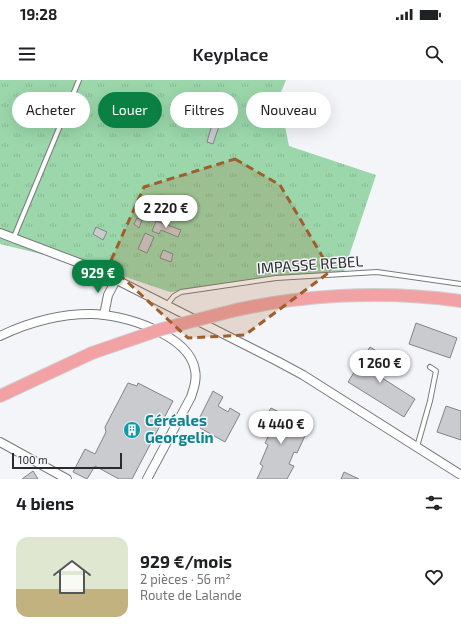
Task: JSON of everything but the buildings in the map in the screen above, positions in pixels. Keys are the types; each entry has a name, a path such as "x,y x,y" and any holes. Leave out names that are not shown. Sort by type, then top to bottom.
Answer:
{"main road":[{"path":"0,396 92,353 162,329 266,304 347,295 395,294 461,301"}],"street":[{"path":"0,233 73,260 116,280 303,375 461,475"},
{"path":"104,315 108,296 116,280"},
{"path":"0,336 17,328 48,318 86,314 104,315 143,326 168,336 185,350 196,370 195,385 191,397 147,479"},
{"path":"0,442 67,479"}],"lane":[{"path":"14,237 79,80"},
{"name":"IMPASSE REBEL","path":"166,306 174,296 181,292 276,278 377,272 461,284"},
{"path":"416,447 430,401 436,371 430,367"}],"highlighted area":[{"path":"235,159 280,185 331,271 245,335 188,338 109,265 144,187"}],"green space":[{"path":"0,80 286,80 281,92 246,92 246,128 285,128 289,146 376,175 343,274 170,292 102,269 0,244"}],"place":[{"name":"Céréales Georgelin","path":"132,430"}]}
